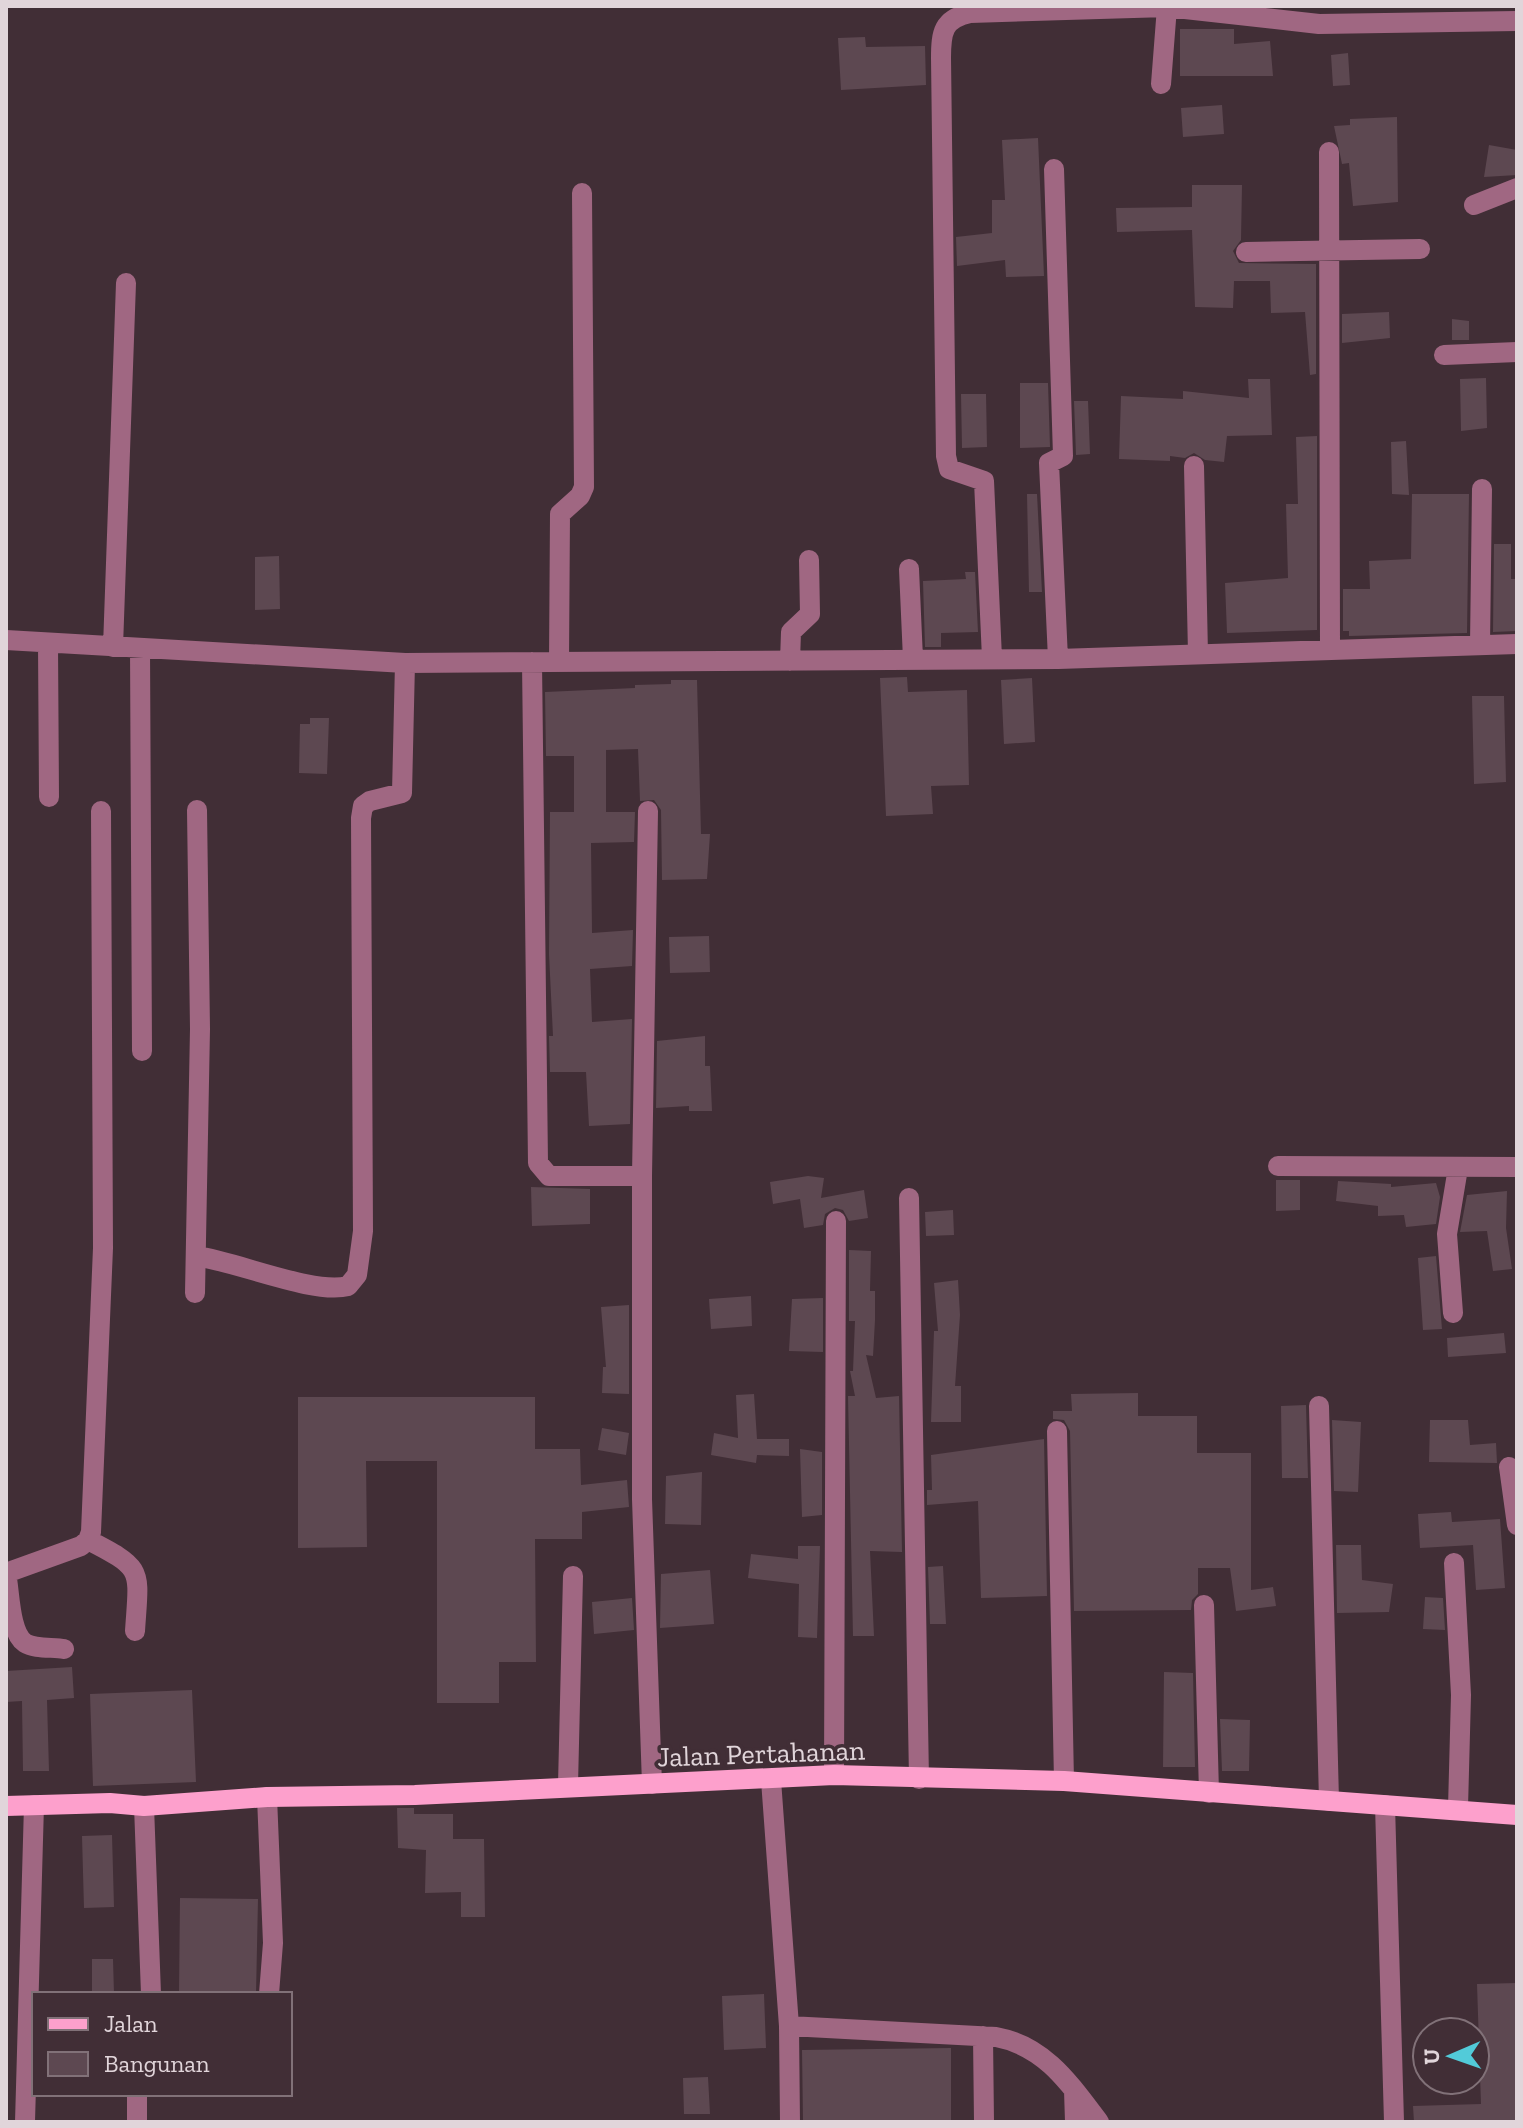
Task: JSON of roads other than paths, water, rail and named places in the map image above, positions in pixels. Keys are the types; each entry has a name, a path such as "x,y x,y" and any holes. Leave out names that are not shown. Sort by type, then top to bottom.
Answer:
{"main road":[{"name":"Jalan Pertahanan","path":"6,1806 110,1803 144,1806 267,1797 415,1795 568,1785 771,1780 834,1775 1064,1781 1458,1808 1517,1815"}],"street":[{"path":"992,658 984,481 949,469 946,456 941,58 944,27 952,17 970,13 1167,7 1319,24 1517,21"},
{"path":"1161,84 1167,7"},
{"path":"1329,152 1330,649"},
{"path":"1054,169 1063,456 1049,463 1058,659"},
{"path":"1474,205 1517,188"},
{"path":"559,662 560,514 580,496 584,487 582,193"},
{"path":"1246,252 1420,249"},
{"path":"113,647 126,283"},
{"path":"1444,355 1517,352"},
{"path":"1194,466 1198,654"},
{"path":"1480,645 1482,489"},
{"path":"790,661 791,632 810,614 809,560"},
{"path":"909,569 913,659"},
{"path":"6,640 405,663 1058,659 1517,644"},
{"path":"48,644 49,797"},
{"path":"140,648 142,1051"},
{"path":"532,662 538,1163 547,1176 642,1176"},
{"path":"196,1256 227,1261 320,1288 348,1286 357,1275 363,1231 361,818 363,806 370,801 402,793 405,663"},
{"path":"195,1293 200,1029 197,810"},
{"path":"88,1540 103,1248 101,811"},
{"path":"648,811 642,1176 642,1499 652,1784"},
{"path":"1278,1166 1517,1167"},
{"path":"1453,1313 1447,1234 1458,1168"},
{"path":"909,1198 919,1779"},
{"path":"834,1775 836,1221"},
{"path":"1319,1406 1329,1801"},
{"path":"1057,1431 1064,1781"},
{"path":"1509,1467 1517,1525"},
{"path":"64,1649 32,1645 22,1640 15,1625 6,1573 62,1554 88,1540"},
{"path":"88,1540 127,1560 134,1568 135,1631"},
{"path":"1454,1563 1461,1695 1458,1808"},
{"path":"568,1785 573,1576"},
{"path":"1204,1605 1209,1793"},
{"path":"771,1780 789,2026 790,2122"},
{"path":"267,1797 273,1943 269,1992"},
{"path":"25,2122 34,1805"},
{"path":"1385,1805 1394,2122"},
{"path":"144,1806 151,1992"},
{"path":"789,2026 1011,2040 1036,2050 1099,2122"},
{"path":"983,2036 984,2122"},
{"path":"1074,2090 1075,2122"},
{"path":"137,2096 137,2122"}]}
